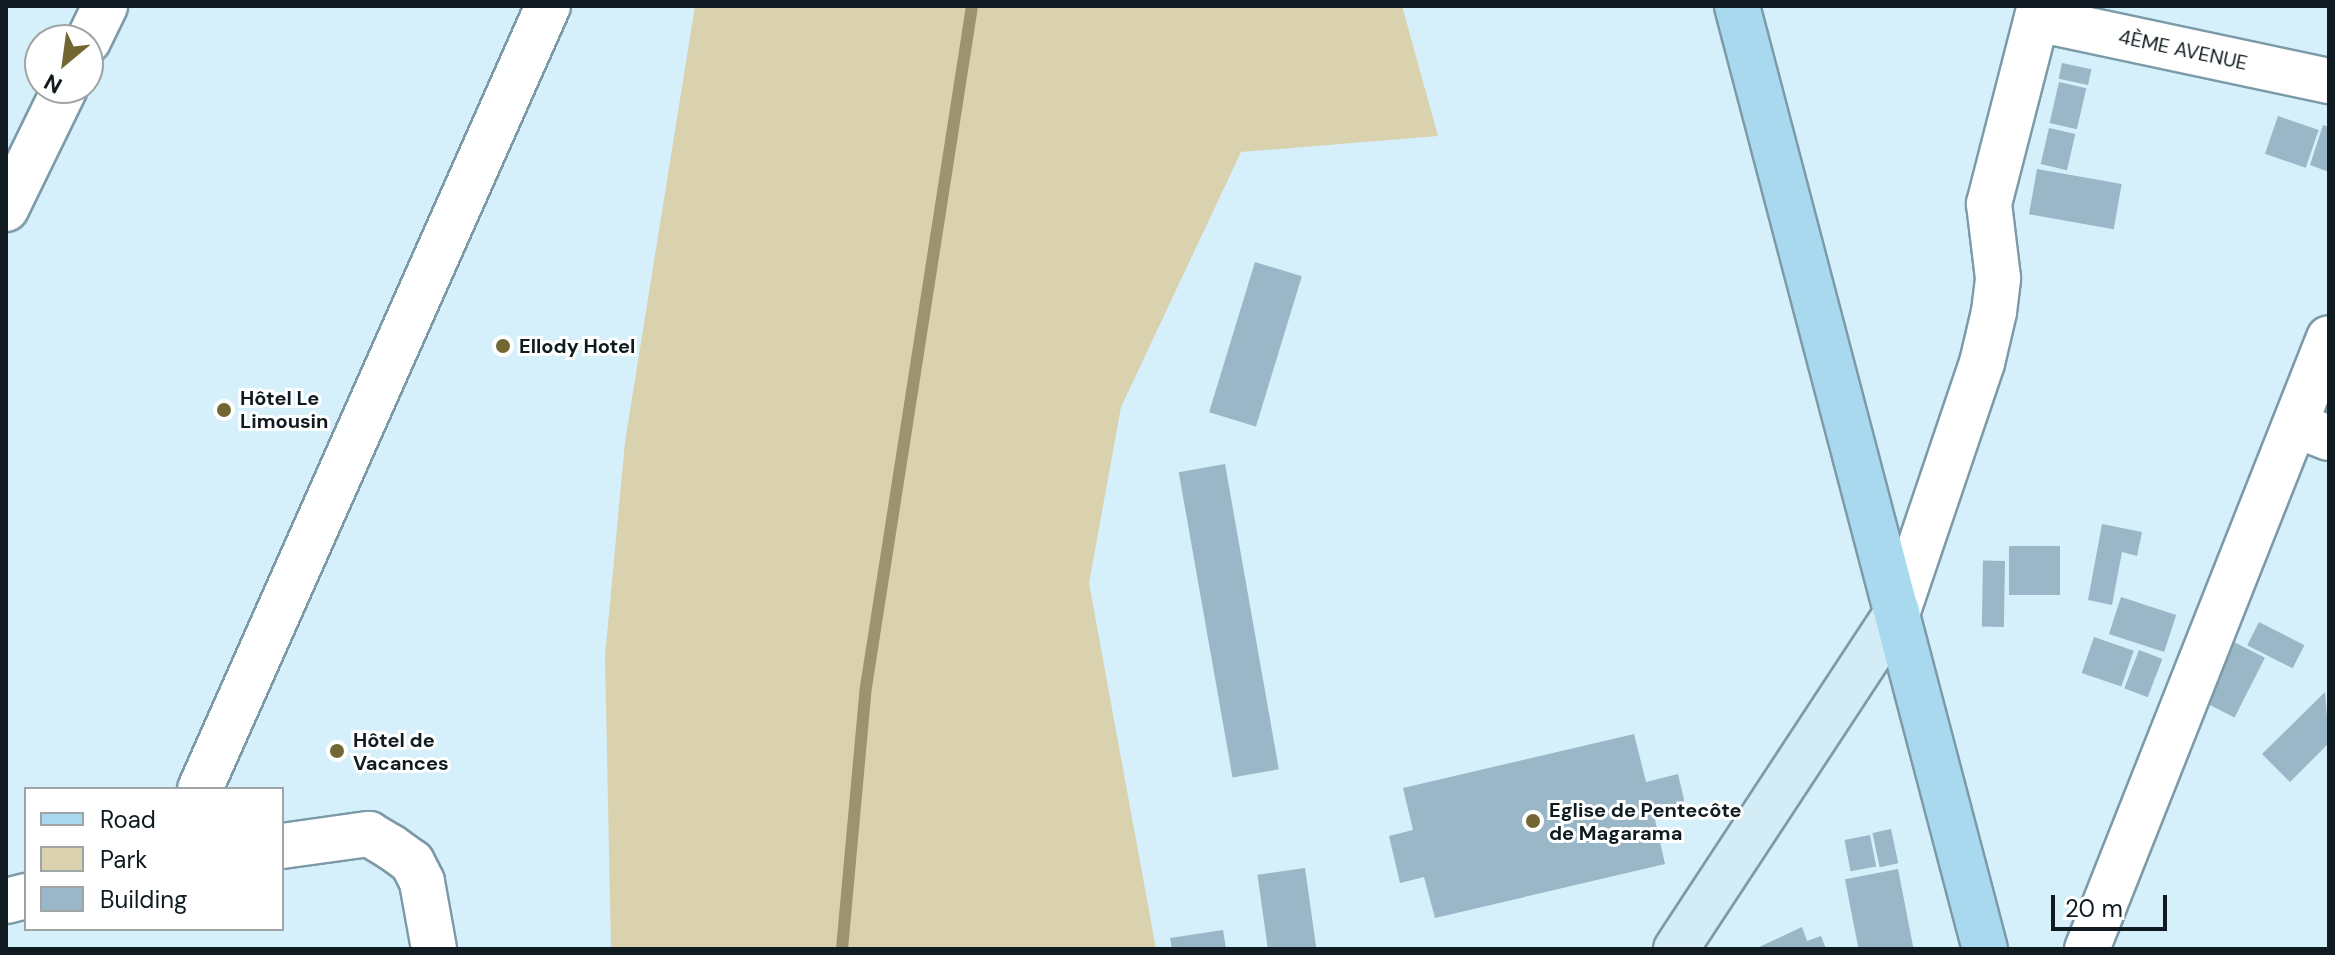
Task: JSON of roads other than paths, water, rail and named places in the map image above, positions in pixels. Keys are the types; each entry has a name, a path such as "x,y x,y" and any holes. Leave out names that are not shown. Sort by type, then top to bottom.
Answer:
{"main road":[{"path":"1737,6 1985,949"}],"street":[{"path":"96,24 105,6"},
{"path":"201,787 548,6"},
{"path":"1676,949 1898,611 1982,363 1998,278 1989,204 2039,12"},
{"name":"4ÈME AVENUE","path":"2039,12 2329,81"},
{"path":"6,209 57,104"},
{"path":"2087,949 2312,432 2329,338"},
{"path":"284,846 369,834 391,847 412,862 422,882 434,949"}],"waterway":[{"path":"842,949 866,687 972,6"}],"place":[{"name":"Ellody Hotel","path":"503,346"},
{"name":"Hôtel Le Limousin","path":"224,410"},
{"name":"Hôtel de Vacances","path":"337,751"},
{"name":"Eglise de Pentecôte de Magarama","path":"1533,821"}]}
